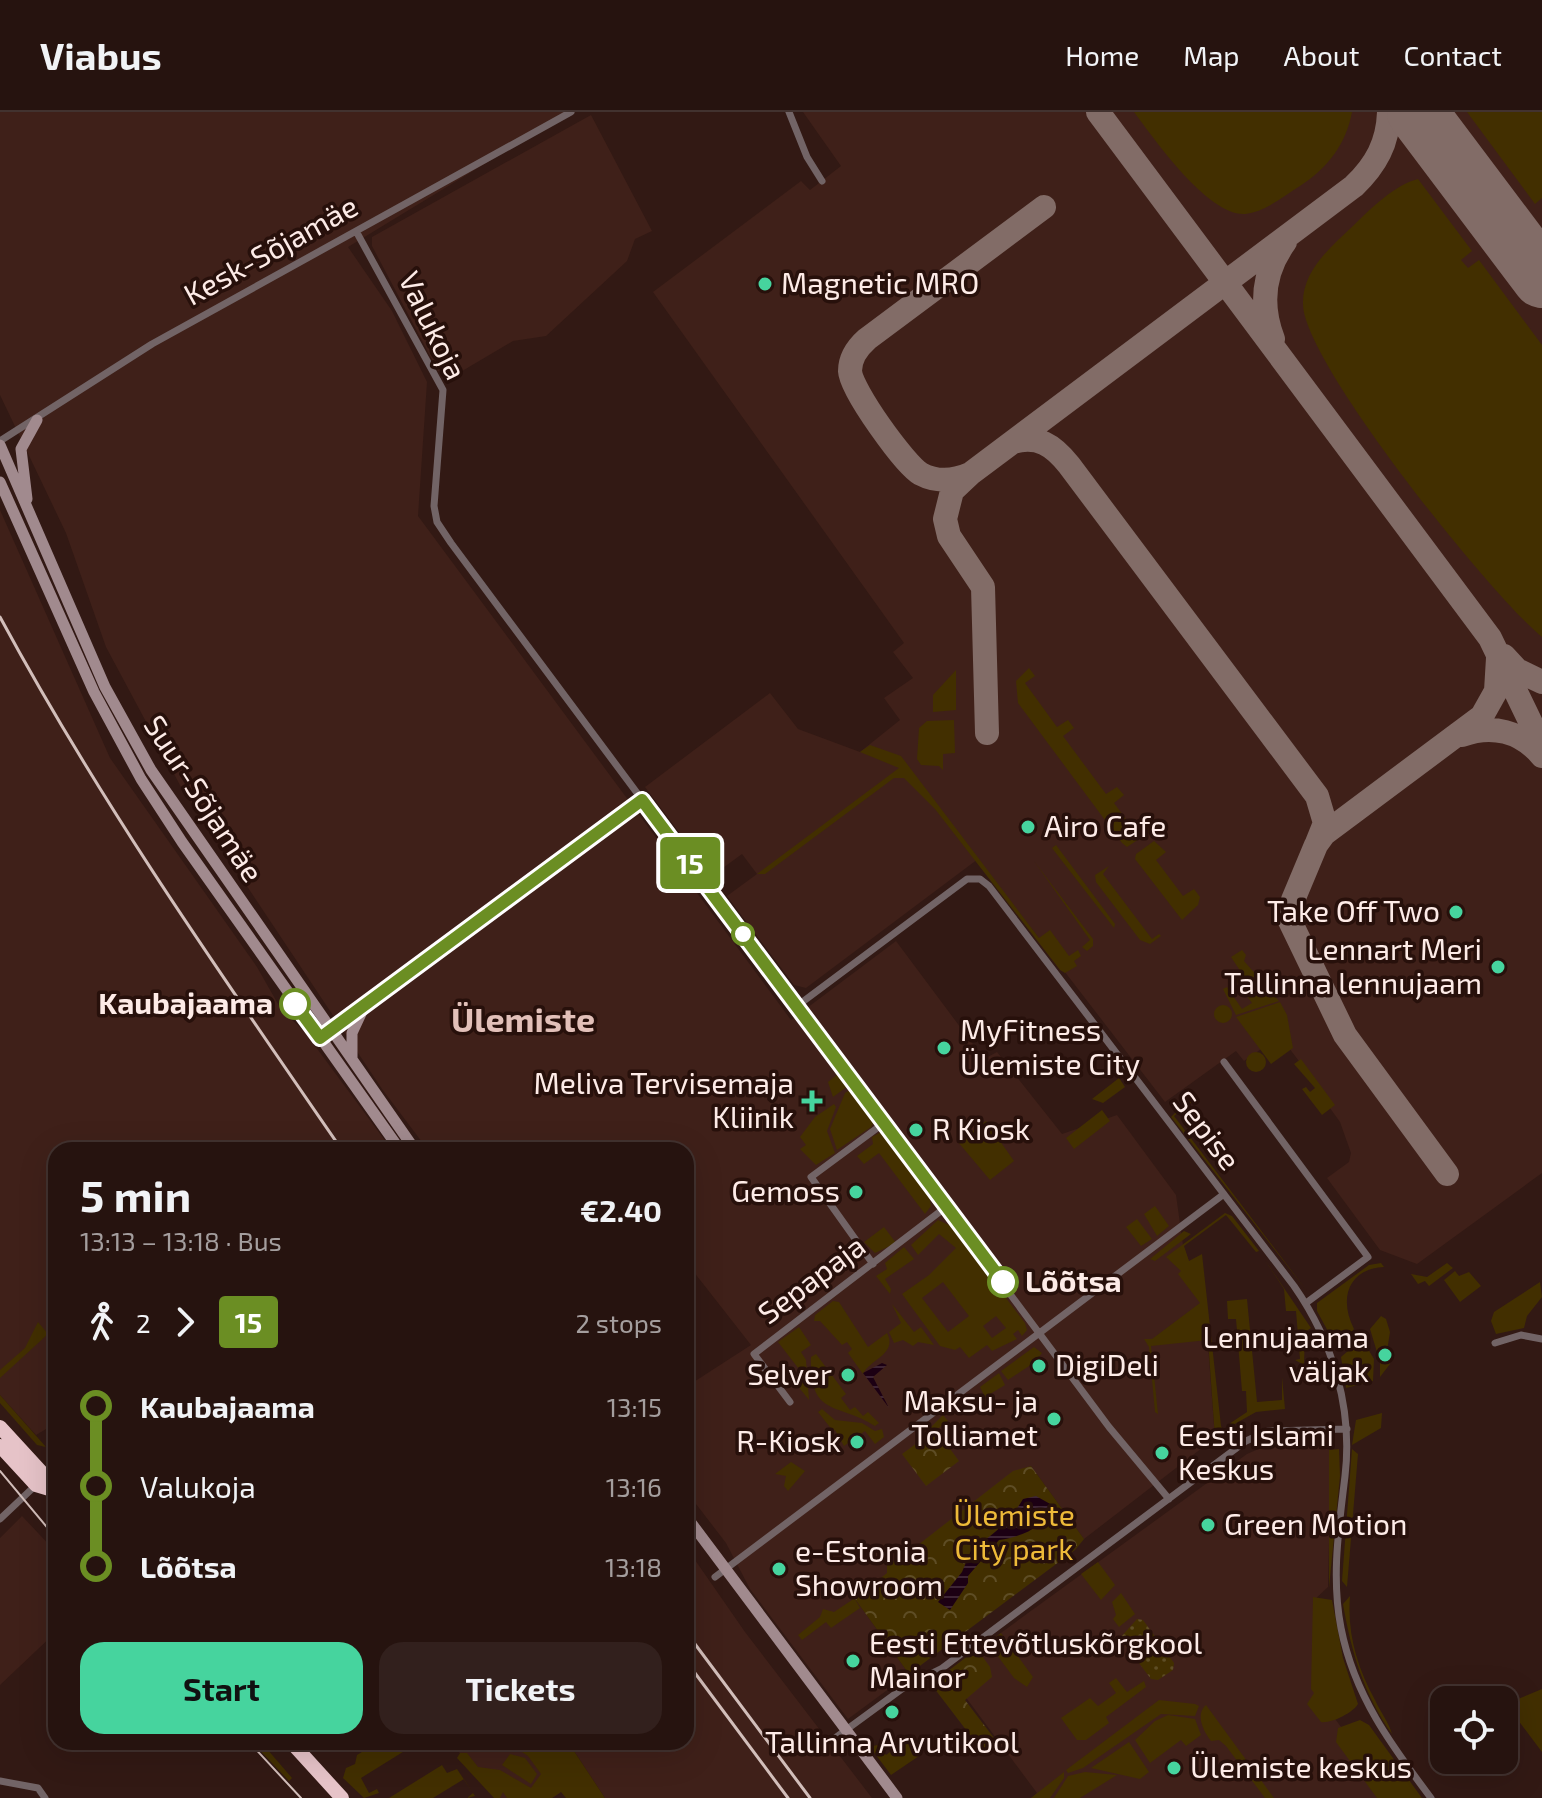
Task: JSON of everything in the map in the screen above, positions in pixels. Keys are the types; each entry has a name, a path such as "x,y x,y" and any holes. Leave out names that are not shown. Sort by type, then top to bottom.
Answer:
{"highway":[{"path":"0,1427 40,1481"},
{"path":"0,1446 48,1486"},
{"path":"298,1750 342,1798"}],"main road":[{"path":"29,512 21,449 37,420"},
{"name":"Suur-Sõjamäe","path":"0,443 105,687 151,770 409,1142"},
{"name":"Suur-Sõjamäe","path":"0,482 94,692 141,779 394,1142"},
{"path":"353,1062 352,1033 365,1005"},
{"path":"694,1529 720,1573 897,1798"}],"street":[{"name":"Kesk-Sõjamäe","path":"0,443 152,344 571,112"},
{"path":"789,112 811,165 822,181"},
{"name":"Valukoja","path":"356,231 443,390 434,506 437,522 1114,1434 1169,1499"},
{"path":"320,1038 642,800"},
{"name":"Sepise","path":"797,1006 973,878 989,886 1306,1303 1335,1367 1347,1429 1336,1564 1346,1651 1375,1721 1431,1798"},
{"path":"1224,1062 1368,1257 1306,1303"},
{"path":"873,1264 811,1177 884,1123"},
{"path":"720,1573 1224,1194"},
{"name":"Sepapaja","path":"790,1402 754,1354 946,1207"},
{"path":"1495,1343 1521,1335 1542,1339"},
{"path":"835,1738 906,1686 941,1669 1254,1436 1283,1429 1347,1429"},
{"path":"0,1519 40,1481"},
{"path":"0,1781 38,1788 45,1798"}],"shaded area":[{"path":"0,112 570,112 348,247 392,311 427,382 418,516 791,1020 896,941 984,1059 997,1052 1062,1134 1117,1115 1176,1195 1183,1245 1205,1305 1215,1438 1084,1539 1031,1466 900,1559 887,1564 888,1573 855,1599 909,1674 848,1719 750,1589 726,1543 694,1501 694,1382 751,1345 694,1272 694,1142 422,1142 382,1089 181,787 106,647 66,533 0,395"},
{"path":"803,112 1542,112 1542,1173 1417,1264 1380,1250 1327,1178 1349,1162 1351,1153 1340,1122 1327,1104 1329,1101 1280,1036 1244,1061 1236,1051 1165,1102 978,859 806,988 794,985 727,896 757,874 742,854 712,876 645,787 770,693 798,729 860,752 900,720 884,698 913,678 893,652 904,643 653,292 801,181 810,190 841,166"},
{"path":"591,115 652,231 635,239 627,261 546,336 513,341 452,377 438,371 372,246 372,237"},
{"path":"0,510 110,758 257,967 282,1011 304,1031 386,1142 48,1142 48,1431 46,1429 36,1435 0,1395"},
{"path":"882,1363 887,1365 873,1377 889,1408 863,1373"},
{"path":"1317,1439 1326,1443 1331,1453 1328,1587 1314,1600 1312,1688 1394,1798 1031,1798 1037,1793 947,1672 1247,1454 1272,1443"},
{"path":"1036,1496 1052,1505 1043,1520 1024,1533 999,1540 968,1576 968,1583 950,1610 938,1602 962,1572 973,1546 1001,1527 1023,1499"},
{"path":"22,1516 48,1544 48,1640 0,1685 0,1538"},
{"path":"694,1559 745,1632 872,1798 605,1798 573,1750 694,1750"},
{"path":"458,1750 528,1750 560,1793 552,1798 500,1798 468,1767"}],"green space":[{"path":"1134,112 1352,112 1340,145 1319,171 1274,203 1245,214 1230,211 1199,190"},
{"path":"1467,112 1542,112 1542,198 1535,204"},
{"path":"1418,179 1472,251 1461,260 1468,268 1479,260 1542,345 1542,637 1517,614 1444,529 1365,424 1333,375 1311,333 1303,304 1307,280 1328,250 1384,198"},
{"path":"1029,668 1035,676 1025,683 1057,727 1068,720 1074,728 1063,736 1106,794 1117,787 1124,795 1114,803 1137,834 1146,829 1151,831 1127,847 1018,703 1016,681"},
{"path":"956,670 956,710 933,712 933,695"},
{"path":"954,720 955,753 943,754 943,770 939,766 921,765 917,759 919,728 927,721"},
{"path":"870,745 901,756 1039,938 1050,930 1069,956 1078,950 1081,956 1074,961 1077,966 1065,973 1060,970 935,809 904,778 894,778 765,874 757,874 899,768 860,752"},
{"path":"1154,841 1166,852 1156,860 1183,896 1194,889 1200,897 1198,905 1182,920 1135,859 1136,854"},
{"path":"1056,845 1115,924 1114,928 1052,848"},
{"path":"1034,861 1093,939 1093,946 1087,951 1082,947 1090,940"},
{"path":"1109,866 1103,874 1152,939 1159,934 1161,936 1150,944 1140,940 1096,882 1095,875"},
{"path":"1242,950 1246,955 1244,961 1279,1001 1236,1015 1223,989 1227,987 1242,1009 1252,1003 1237,982 1232,984 1243,975 1231,957"},
{"path":"1280,1002 1287,1015 1293,1048 1271,1064 1236,1017"},
{"path":"1223,1005 1232,1014 1223,1023 1214,1014"},
{"path":"1252,1052 1260,1052 1266,1062 1260,1072 1252,1072 1246,1066 1246,1058"},
{"path":"1301,1059 1335,1105 1322,1115 1302,1089 1306,1087 1310,1092 1315,1088 1294,1064"},
{"path":"838,1074 848,1086 833,1097 828,1082"},
{"path":"1119,1078 1125,1087 1103,1103 1092,1099"},
{"path":"850,1090 874,1122 837,1150 830,1129 845,1093"},
{"path":"1187,1101 1192,1102 1174,1116 1307,1291 1171,1117"},
{"path":"834,1104 836,1107 827,1131 835,1153 816,1165 800,1149 806,1145 800,1137 815,1117"},
{"path":"1102,1110 1110,1121 1074,1149 1066,1138"},
{"path":"986,1121 1014,1161 990,1180 958,1142"},
{"path":"881,1132 929,1196 931,1206 925,1214 879,1153 864,1164 857,1156 873,1144 872,1137"},
{"path":"1155,1206 1169,1226 1157,1236 1144,1214"},
{"path":"1225,1213 1232,1216 1259,1251 1256,1252 1226,1215 1184,1246 1189,1261 1202,1254 1224,1432 1210,1444 1215,1438 1208,1340 1151,1346 1158,1414 1155,1412 1149,1347 1144,1339 1152,1339 1200,1303 1178,1274 1181,1271 1166,1257"},
{"path":"1137,1219 1152,1239 1141,1246 1126,1227"},
{"path":"938,1220 951,1226 1025,1323 1027,1330 1022,1336 1018,1330 1013,1334 1017,1339 992,1351 987,1345 969,1358 960,1347 955,1350 940,1346 902,1294 929,1275 956,1248 939,1234 918,1255 911,1245","holes":["943,1282 969,1316 948,1332 922,1298","996,1316 1006,1328 992,1338 983,1326"]},
{"path":"884,1227 896,1243 875,1253 864,1242"},
{"path":"1184,1231 1191,1234 1155,1261 1150,1259"},
{"path":"904,1247 914,1259 885,1279 891,1289 890,1294 876,1276 887,1269 885,1263"},
{"path":"1265,1260 1311,1328 1305,1332 1304,1365 1295,1360 1300,1359 1296,1311 1286,1311 1284,1289"},
{"path":"1381,1263 1384,1267 1371,1269 1354,1280 1347,1297 1347,1307 1354,1329 1337,1348 1317,1311 1317,1303 1369,1265"},
{"path":"1447,1263 1453,1268 1429,1286 1425,1281 1418,1284 1411,1274 1427,1277"},
{"path":"1455,1271 1459,1276 1469,1272 1481,1286 1460,1302 1444,1280"},
{"path":"1540,1282 1542,1297 1527,1316 1524,1328 1496,1334 1491,1321 1494,1312"},
{"path":"1247,1299 1257,1402 1282,1400 1282,1377 1285,1409 1256,1412 1231,1426 1229,1424 1247,1412 1246,1391 1242,1391 1236,1319 1228,1319 1227,1301"},
{"path":"833,1301 839,1302 868,1347 887,1333 889,1346 863,1374 848,1353 852,1349 847,1342 842,1345 820,1321 814,1321 815,1315"},
{"path":"892,1304 914,1332 921,1327 934,1345 918,1342 913,1346 903,1340 894,1343 889,1332 901,1323"},
{"path":"1381,1316 1386,1319 1390,1332 1386,1357 1390,1364 1380,1377 1380,1362 1370,1329"},
{"path":"38,1322 48,1334 0,1378 0,1370 25,1348"},
{"path":"799,1327 811,1345 801,1352 806,1360 809,1400 793,1380 802,1373 778,1342"},
{"path":"1362,1339 1374,1359 1373,1381 1346,1388 1341,1357"},
{"path":"1034,1347 1042,1353 1035,1362 1008,1380 1001,1371"},
{"path":"816,1354 846,1394 841,1398 850,1410 855,1407 863,1416 868,1412 879,1423 875,1426 821,1399 812,1376 811,1357"},
{"path":"999,1373 1005,1385 985,1397 980,1387"},
{"path":"0,1395 46,1447 37,1445 0,1403"},
{"path":"822,1409 835,1420 862,1423 875,1431 882,1429 884,1437 875,1444 865,1431 844,1446 835,1430 818,1412"},
{"path":"1382,1413 1381,1428 1352,1445 1356,1420"},
{"path":"943,1415 948,1421 936,1430 959,1461 926,1486 902,1454 932,1432 930,1428"},
{"path":"1339,1449 1340,1476 1329,1588 1329,1450"},
{"path":"1352,1449 1358,1454 1347,1587 1342,1581"},
{"path":"791,1462 805,1471 788,1491 784,1486 786,1476 775,1474"},
{"name":"Ülemiste City park","path":"1031,1466 1084,1539 1075,1550 909,1674 855,1599 887,1573 887,1564 900,1559 1013,1471"},
{"path":"1098,1562 1115,1585 1101,1600 1081,1574"},
{"path":"851,1583 861,1593 855,1599 860,1608 831,1628 826,1622 802,1640 798,1635 820,1617 823,1609 834,1612 852,1600"},
{"path":"1121,1593 1135,1614 1119,1627 1113,1619 1116,1615 1112,1602"},
{"path":"1350,1596 1350,1623 1358,1662 1392,1734 1366,1688 1355,1656 1343,1604"},
{"path":"1313,1597 1332,1600 1343,1658 1358,1704 1335,1720 1325,1722 1321,1722 1307,1704 1314,1693 1311,1689"},
{"path":"1137,1619 1143,1620 1174,1663 1173,1670 1158,1680 1151,1679 1120,1638"},
{"path":"1001,1633 1033,1677 1027,1687 1014,1678 988,1643"},
{"path":"977,1649 990,1667 992,1677 965,1700 1000,1746 986,1756 931,1684"},
{"path":"1116,1678 1127,1692 1144,1681 1146,1687 1106,1717 1109,1723 1086,1740 1077,1740 1061,1718 1090,1698 1098,1706 1116,1693 1109,1683"},
{"path":"1542,1689 1542,1752 1518,1720 1518,1699"},
{"path":"1159,1700 1199,1706 1195,1716 1161,1714 1083,1768 1068,1773 1066,1770"},
{"path":"1206,1705 1274,1798 1265,1798 1226,1746 1208,1737 1201,1718"},
{"path":"1168,1715 1195,1719 1201,1735 1186,1746 1181,1740 1150,1763 1135,1740 1155,1721"},
{"path":"1360,1720 1369,1725 1422,1798 1377,1798 1336,1742 1338,1728"},
{"path":"906,1740 919,1756 891,1775 870,1747 877,1745 886,1755"},
{"path":"1129,1742 1149,1772 1140,1779 1091,1768"},
{"path":"260,1750 268,1750 292,1778 289,1781"},
{"path":"365,1750 406,1750 361,1778 369,1793 377,1789 379,1793 364,1798 343,1778 346,1768 355,1764 357,1755"},
{"path":"519,1750 573,1750 605,1798 566,1798 561,1792 552,1798 507,1798 503,1792 500,1798 494,1798 457,1758 460,1753 467,1753 478,1767 500,1770 531,1788 541,1774 528,1756"},
{"path":"510,1754 525,1758 537,1774 531,1784 502,1765"},
{"path":"442,1765 447,1773 457,1769 464,1779 433,1798 389,1798"},
{"path":"1064,1772 1064,1778 1050,1798 1031,1798"},
{"path":"1085,1772 1117,1775 1080,1798 1054,1798 1068,1776"}],"taxiway":[{"path":"1098,112 1490,638 1542,746"},
{"path":"1044,207 867,339 853,357 850,371 859,394 903,457 927,477 945,480 970,474 1354,186 1379,153 1389,112"},
{"path":"1273,339 1266,314 1266,289 1272,265 1285,242"},
{"path":"1013,442 1030,440 1044,443 1069,465 1317,796 1325,823 1317,843"},
{"path":"970,474 952,491 945,519 949,536 983,587 987,733"},
{"path":"1504,656 1517,670 1542,682"},
{"path":"1447,1174 1345,1035 1289,919 1293,900 1316,845 1324,834 1482,716 1496,691 1498,658"},
{"path":"1462,735 1484,730 1505,732 1525,741 1542,756"}],"runway":[{"path":"1417,112 1542,278"}],"tram line":[{"path":"0,1471 48,1528"},
{"path":"256,1750 301,1798"}],"railway":[{"path":"0,617 121,822 337,1142"},
{"path":"694,1643 810,1798"},
{"path":"694,1672 788,1798"}],"bus line":[{"name":"15","path":"295,1004 320,1038 642,800 1003,1282"}],"place":[{"name":"Magnetic MRO","path":"765,284"},
{"name":"Airo Cafe","path":"1028,827"},
{"name":"Take Off Two","path":"1456,912"},
{"name":"Lennart Meri Tallinna lennujaam","path":"1498,967"},
{"name":"Kaubajaama","path":"295,1004"},
{"name":"MyFitness Ülemiste City","path":"944,1048"},
{"name":"Meliva Tervisemaja Kliinik","path":"812,1101"},
{"name":"R Kiosk","path":"916,1130"},
{"name":"Gemoss","path":"856,1192"},
{"name":"Lõõtsa","path":"1003,1282"},
{"name":"Lennujaama väljak","path":"1385,1355"},
{"name":"DigiDeli","path":"1039,1366"},
{"name":"Selver","path":"848,1375"},
{"name":"Maksu- ja Tolliamet","path":"1054,1419"},
{"name":"R-Kiosk","path":"857,1442"},
{"name":"Eesti Islami Keskus","path":"1162,1453"},
{"name":"Green Motion","path":"1208,1525"},
{"name":"e-Estonia Showroom","path":"779,1569"},
{"name":"Eesti Ettevõtluskõrgkool Mainor","path":"853,1661"},
{"name":"Tallinna Arvutikool","path":"892,1712"},
{"name":"Ülemiste keskus","path":"1174,1768"}],"district":[{"name":"Ülemiste","path":"523,1020"}]}
